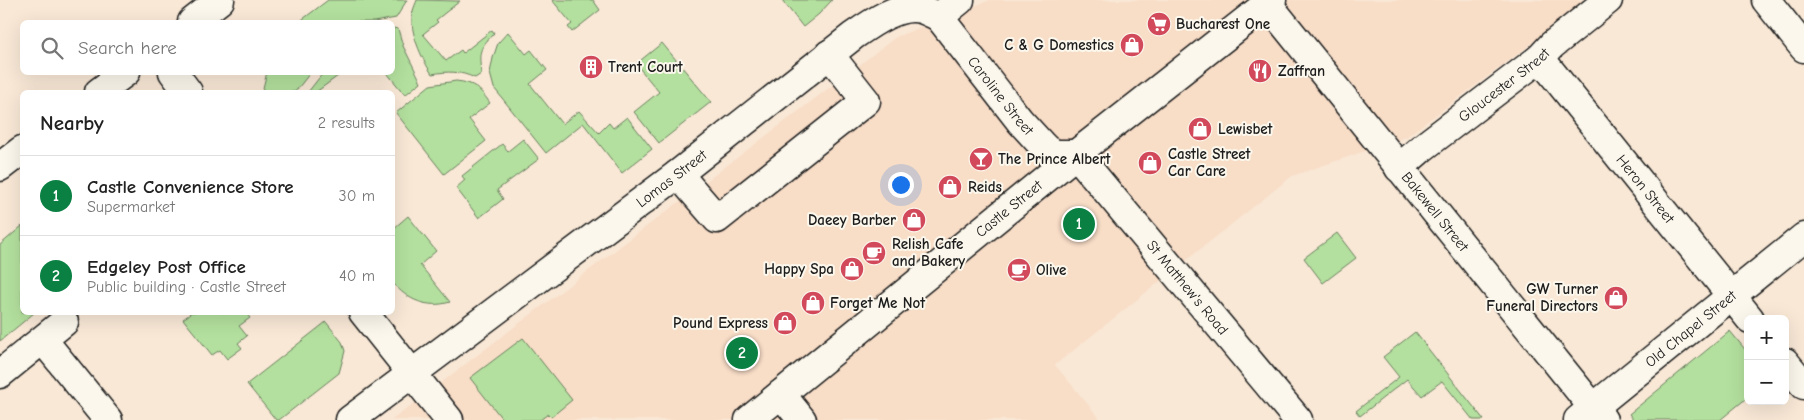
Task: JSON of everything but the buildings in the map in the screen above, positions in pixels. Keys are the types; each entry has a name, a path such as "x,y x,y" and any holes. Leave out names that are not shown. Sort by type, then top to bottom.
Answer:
{"street":[{"path":"195,20 220,0"},
{"path":"939,16 960,0"},
{"name":"Gloucester Street","path":"1399,168 1422,148 1540,58 1552,45 1608,0"},
{"path":"1766,0 1804,48"},
{"name":"Bakewell Street","path":"1269,2 1591,416"},
{"name":"Castle Street","path":"749,420 1076,154 1269,2"},
{"name":"Lomas Street","path":"350,420 678,174 829,54 875,20 908,9 920,9 939,16"},
{"name":"Caroline Street","path":"939,16 1020,121 1042,145 1048,151 1057,154 1076,154"},
{"path":"678,174 717,219 866,101 829,54"},
{"name":"Heron Street","path":"1540,58 1747,315"},
{"path":"102,90 122,75"},
{"path":"175,75 186,90"},
{"path":"0,167 20,152"},
{"name":"St Matthew's Road","path":"1076,154 1298,420"},
{"name":"Old Chapel Street","path":"1591,416 1804,237"},
{"path":"365,315 449,420"},
{"path":"0,374 64,322"},
{"path":"43,340 108,420"},
{"path":"1789,367 1804,385"},
{"path":"781,394 802,420"}],"shaded area":[{"path":"990,0 1590,0 1406,137 1292,176 1055,365 1101,420 392,420 896,37"}],"green space":[{"path":"328,0 407,0 396,18 385,20 302,20"},
{"path":"417,0 460,1 436,20 438,22 423,34 446,61 461,50 463,53 492,30 494,33 482,47 481,51 481,74 475,78 454,72 432,74 420,52 412,27 413,11"},
{"path":"552,0 593,0 600,10 572,32 568,27 572,24"},
{"path":"782,0 832,0 803,27"},
{"path":"395,28 398,29 403,46 421,82 405,95 389,75 395,75"},
{"path":"508,32 526,54 531,50 547,70 530,84 562,124 579,111 599,133 609,123 613,128 627,117 652,149 622,173 583,123 546,153 494,88 490,73 493,58 498,43"},
{"path":"662,43 711,102 659,143 634,112 659,92 636,64"},
{"path":"266,75 308,75 297,90 262,90"},
{"path":"321,75 339,75 319,90 310,90"},
{"path":"456,81 468,83 476,87 490,103 469,119 486,141 444,174 396,113 430,85"},
{"path":"523,139 539,159 497,190 503,199 479,218 456,188 465,180 462,176 502,144 508,151"},
{"path":"408,216 436,251 420,265 450,302 426,304 418,302 395,285 395,227"},
{"path":"20,228 20,315 32,315 0,341 0,245"},
{"path":"1337,233 1356,258 1323,283 1304,258"},
{"path":"189,315 248,315 250,318 239,326 247,336 238,343 242,348 227,359 220,350 212,355 183,319"},
{"path":"326,322 342,342 345,351 339,373 279,420 276,420 247,384"},
{"path":"1730,331 1744,348 1744,400 1720,420 1634,420 1629,414"},
{"path":"1415,332 1484,420 1473,420 1442,381 1422,396 1407,379 1360,416 1356,411 1399,377 1383,357"},
{"path":"523,338 572,400 551,417 548,414 540,420 503,420 470,378"}],"place":[{"name":"Bucharest One","path":"1159,24"},
{"name":"C & G Domestics","path":"1132,45"},
{"name":"Trent Court","path":"591,67"},
{"name":"Zaffran","path":"1260,71"},
{"name":"Lewisbet","path":"1200,129"},
{"name":"The Prince Albert","path":"981,159"},
{"name":"Castle Street Car Care","path":"1150,163"},
{"name":"Reids","path":"950,187"},
{"name":"Daeey Barber","path":"914,220"},
{"name":"Castle Convenience Store","path":"1079,224"},
{"name":"Relish Cafe and Bakery","path":"874,253"},
{"name":"Happy Spa","path":"852,269"},
{"name":"Olive","path":"1019,270"},
{"name":"GW Turner Funeral Directors","path":"1616,298"},
{"name":"Forget Me Not","path":"813,303"},
{"name":"Pound Express","path":"785,323"},
{"name":"Edgeley Post Office","path":"742,353"}]}
